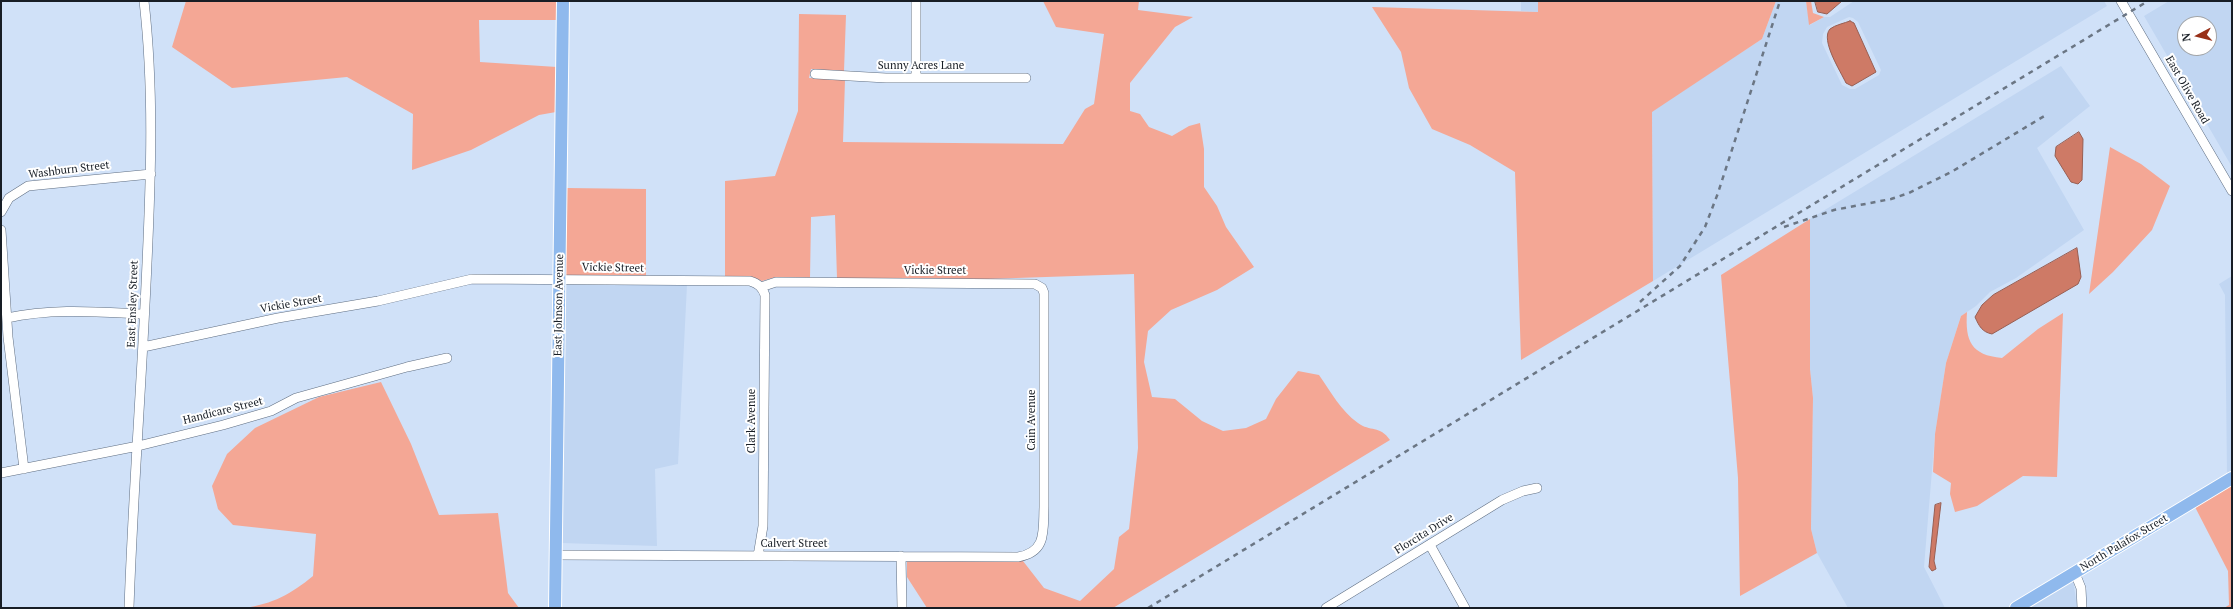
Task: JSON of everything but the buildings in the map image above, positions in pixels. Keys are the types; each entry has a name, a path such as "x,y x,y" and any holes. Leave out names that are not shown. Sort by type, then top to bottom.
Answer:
{"main road":[{"name":"East Johnson Avenue","path":"555,608 563,1"},
{"name":"North Palafox Street","path":"2016,608 2232,478"}],"street":[{"name":"East Ensley Street","path":"129,608 151,174 151,70 144,1"},
{"path":"916,1 916,78"},
{"name":"East Olive Road","path":"2121,1 2232,191"},
{"name":"Sunny Acres Lane","path":"815,74 916,78 1026,78"},
{"name":"Washburn Street","path":"1,212 9,198 28,186 151,174"},
{"path":"1,230 7,318 5,338 24,469"},
{"name":"Vickie Street","path":"143,347 278,318 378,301 472,279 750,281 761,287 776,282 1035,284 1039,286"},
{"name":"Cain Avenue","path":"1031,553 1037,548 1043,536 1044,507 1044,293 1039,286"},
{"name":"Clark Avenue","path":"758,556 763,526 764,443 765,295 761,287"},
{"path":"7,318 73,310 144,314"},
{"name":"Handicare Street","path":"1,473 138,446 262,415 296,398 406,367 447,358"},
{"name":"Florcita Drive","path":"1326,608 1510,496 1537,488"},
{"path":"1430,545 1465,608"},
{"name":"Calvert Street","path":"556,555 1018,557 1031,553"},
{"path":"902,556 902,608"},
{"path":"2076,572 2081,588 2082,608"}],"shaded area":[{"path":"186,1 557,1 557,20 479,20 480,62 557,67 556,112 539,115 471,150 412,170 413,114 347,77 232,88 172,47"},
{"path":"1043,1 1139,1 1138,10 1193,17 1175,27 1130,83 1130,111 1140,114 1149,127 1172,136 1189,126 1200,123 1204,149 1204,187 1217,206 1226,227 1254,267 1217,290 1171,310 1148,331 1144,362 1152,397 1175,399 1202,421 1223,431 1246,428 1266,419 1276,399 1298,371 1319,375 1346,413 1362,426 1379,430 1390,440 1113,608 927,608 907,577 907,561 1023,561 1044,588 1080,601 1114,569 1119,537 1129,529 1138,448 1134,274 987,279 837,278 835,215 811,217 810,278 776,277 762,281 751,277 725,276 725,181 775,176 798,111 799,14 846,15 844,71 811,69 809,78 845,80 843,142 1063,144 1085,109 1094,104 1104,34 1056,27"},
{"path":"1521,1 1538,1 1538,12 1521,11"},
{"path":"1538,1 1776,1 1762,39 1652,112 1653,281 1521,360 1515,172 1470,145 1432,129 1409,88 1401,52 1372,7 1538,12"},
{"path":"1776,1 1806,1 1810,25 1824,17 1830,17 1854,1 2104,1 2107,6 1653,281 1652,111 1762,39","holes":["1849,17 1858,22 1881,70 1879,75 1855,89 1850,89 1842,85 1822,43 1823,34 1827,27"]},
{"path":"1806,1 1811,1 1813,13 1824,17 1809,25"},
{"path":"1815,1 1842,1 1827,14 1818,12"},
{"path":"2169,1 2232,1 2232,167 2144,16"},
{"path":"1850,21 1854,23 1876,72 1852,86 1846,83 1832,56 1828,41 1830,29"},
{"path":"2061,66 2090,106 2037,148 2084,230 2016,278 1990,292 1976,306 1961,316 1946,363 1935,434 1924,567 1945,608 1848,608 1817,553 1811,529 1813,398 1810,369 1810,219"},
{"path":"2079,132 2083,139 2082,180 2078,184 2071,182 2055,156 2056,147"},
{"path":"2110,147 2141,164 2170,186 2152,230 2113,272 2089,294"},
{"path":"566,188 646,189 646,276 565,275"},
{"path":"1810,219 1810,369 1813,398 1811,529 1817,553 1740,596 1738,478 1721,275"},
{"path":"2077,248 2081,277 2078,284 1992,334 1981,328 1975,317 1982,305 1993,295"},
{"path":"2232,276 2232,473 2227,476 2225,295 2219,284"},
{"path":"565,284 687,285 678,464 655,469 657,546 561,543"},
{"path":"1967,312 1967,331 1972,345 1983,354 2002,358 2038,329 2063,313 2057,477 2023,476 1977,506 1955,512 1950,494 1951,483 1933,472 1935,434 1946,363 1961,316"},
{"path":"381,382 411,444 439,515 498,513 508,593 519,608 244,608 273,601 297,588 313,576 316,534 233,525 218,509 212,486 227,454 255,428 319,397"},
{"path":"2232,484 2232,608 2224,608 2229,605 2228,571 2195,507"},
{"path":"1941,503 1934,561 1936,569 1932,571 1929,567 1935,505"},
{"path":"2073,579 2077,608 2025,608"}],"railway":[{"path":"1640,302 1680,266 1705,227 1718,193 1780,1"},
{"path":"1148,608 2148,1"},
{"path":"1784,227 1834,210 1891,199 1909,193 1953,171 2046,115"}]}
